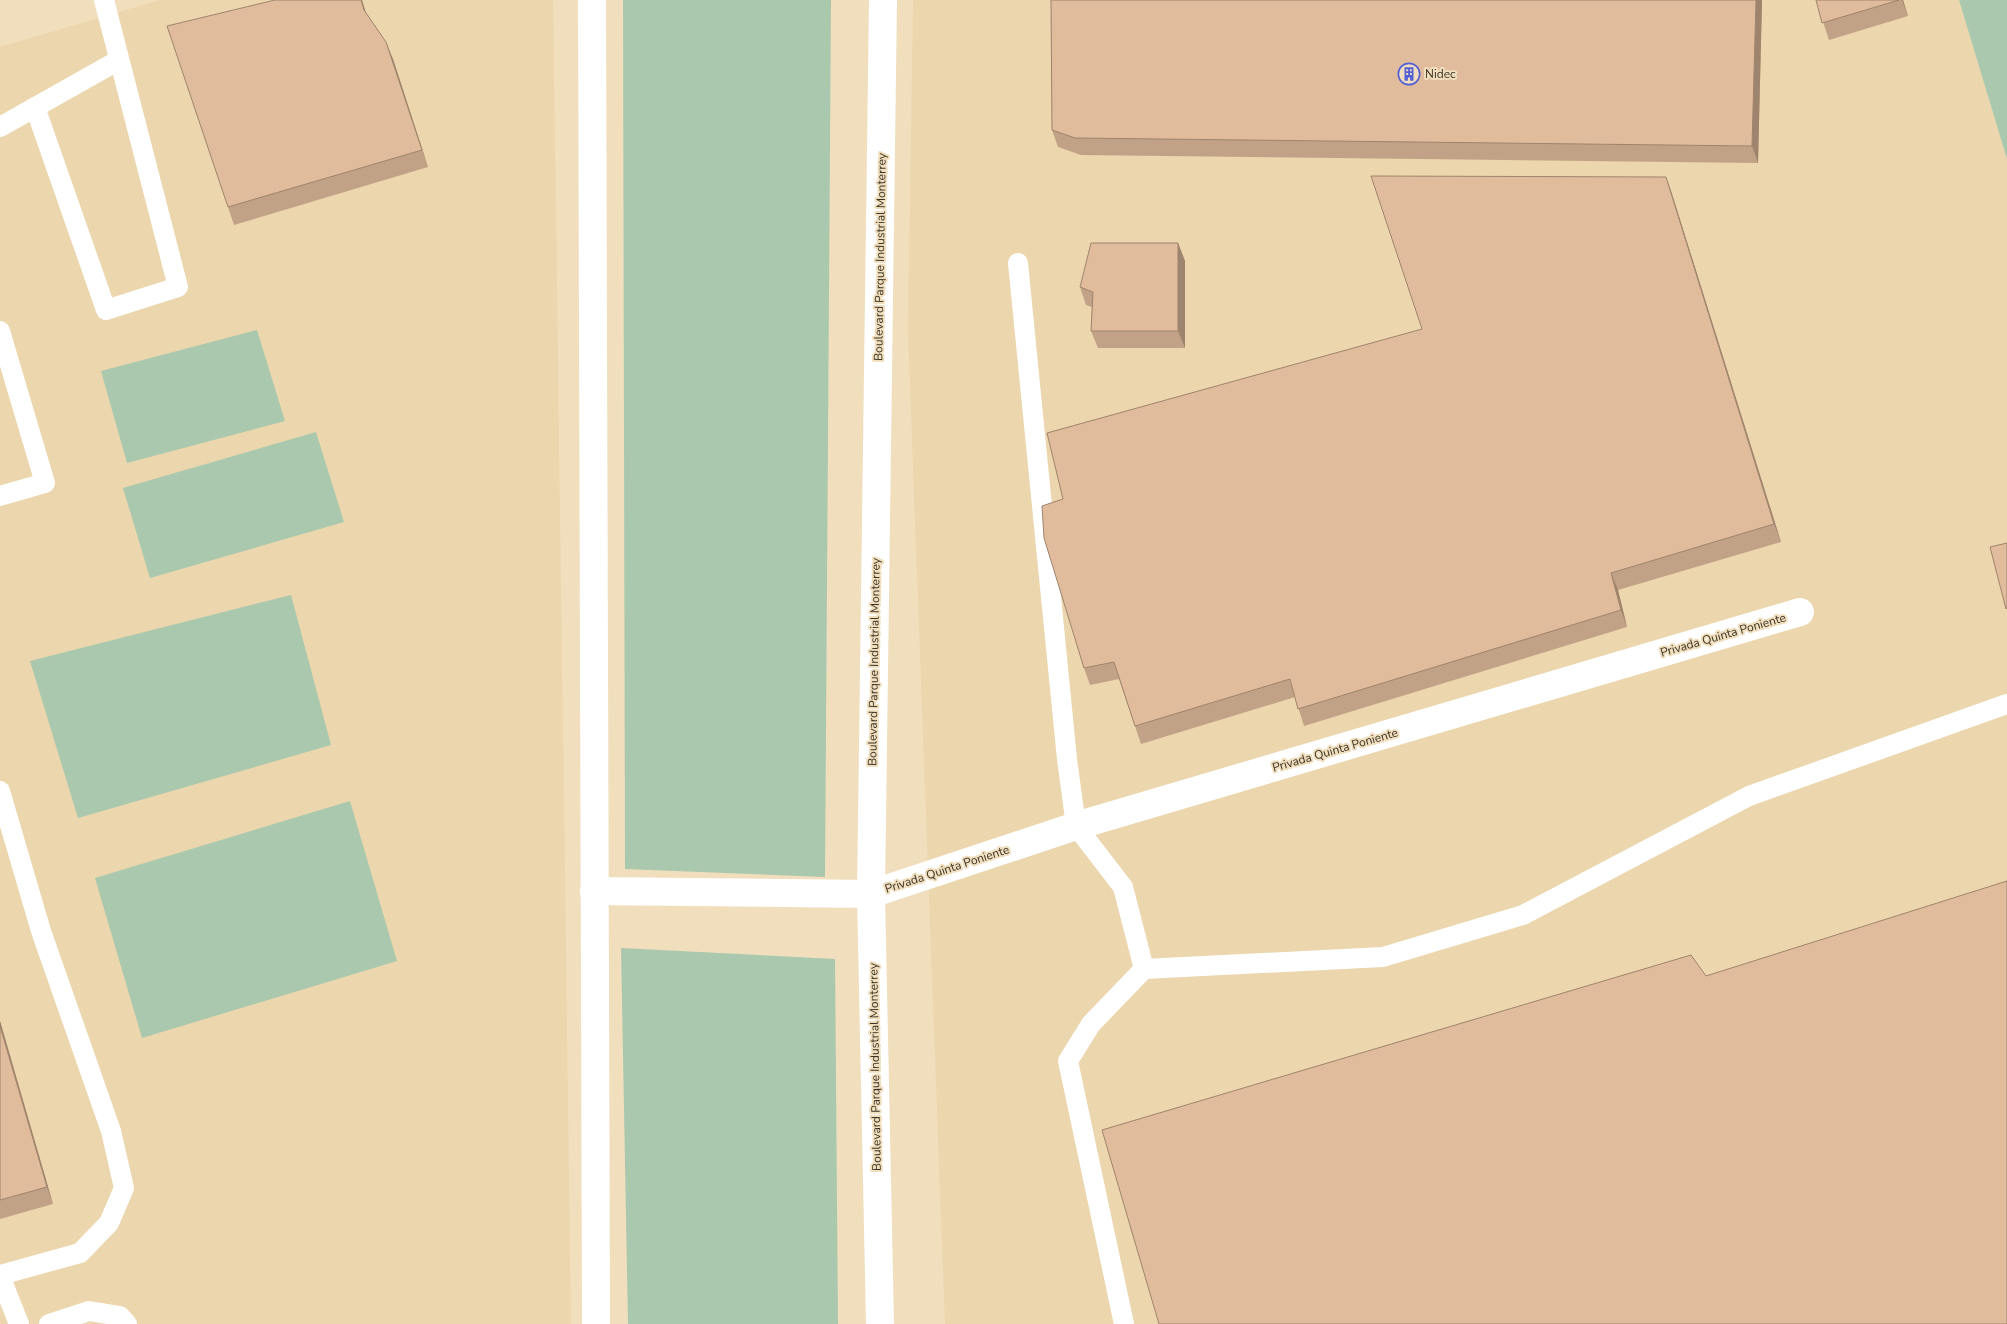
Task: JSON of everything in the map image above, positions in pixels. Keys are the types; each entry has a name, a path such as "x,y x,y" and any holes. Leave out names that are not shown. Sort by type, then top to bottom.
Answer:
{"street":[{"path":"592,0 596,1324"},
{"name":"Boulevard Parque Industrial Monterrey","path":"880,1324 871,894 883,0"},
{"name":"Privada Quinta Poniente","path":"594,891 871,894 1076,826 1800,612"}],"lane":[{"path":"35,107 106,310 178,287 104,0"},
{"path":"0,127 119,60"},
{"path":"1018,263 1067,758 1076,826 1123,887 1144,969"},
{"path":"0,331 44,483 0,496"},
{"path":"1124,1324 1068,1061 1091,1024 1144,969 1383,957 1523,915 1748,796 2007,704"},
{"path":"0,791 42,930 111,1131 124,1188 109,1223 80,1253 0,1276 19,1324"},
{"path":"49,1324 89,1311 120,1316 126,1324"}],"shaded area":[{"path":"160,0 553,0 571,1324 0,1324 0,47"},
{"path":"913,0 1959,0 2007,159 2007,1324 945,1324 908,332"}],"green space":[{"path":"623,0 831,0 825,877 625,869"},
{"path":"1959,0 2007,0 2007,159"},
{"path":"257,330 285,421 127,463 101,371"},
{"path":"316,432 344,522 150,578 123,488"},
{"path":"291,595 331,745 78,818 30,661"},
{"path":"350,801 397,961 142,1038 95,878"},
{"path":"621,948 835,959 838,1324 628,1324"}],"building":[{"path":"275,0 361,0 364,10 386,42 422,150 228,207 167,26"},
{"name":"Nidec","path":"1051,0 1756,0 1752,146 1075,138 1052,130"},
{"path":"1816,0 1899,0 1822,23"},
{"path":"1371,176 1666,177 1774,524 1611,573 1621,610 1298,709 1290,679 1135,726 1114,662 1084,668 1044,538 1042,506 1063,499 1047,433 1422,329"},
{"path":"1091,243 1178,243 1178,331 1091,331 1093,292 1080,287"},
{"path":"2007,543 2007,608 2006,609 1990,547"},
{"path":"2007,881 2007,1324 1159,1324 1102,1130 1691,955 1706,976"},
{"path":"0,1026 47,1187 0,1200"}],"place":[{"name":"Nidec","path":"1409,74"}]}
